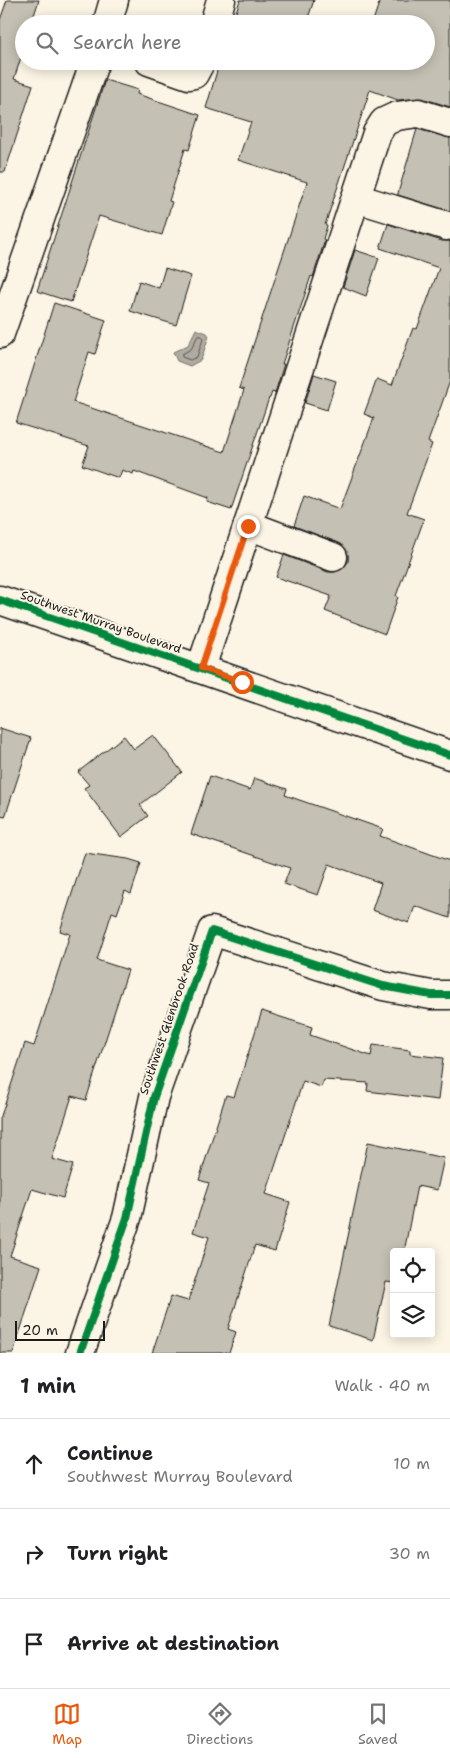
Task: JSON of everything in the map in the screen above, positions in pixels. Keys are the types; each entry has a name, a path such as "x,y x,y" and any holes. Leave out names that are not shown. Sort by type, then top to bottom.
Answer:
{"street":[{"path":"110,15 114,0"},
{"path":"217,15 221,0"},
{"path":"0,334 91,70"},
{"path":"177,70 194,74 196,70"},
{"path":"201,668 377,133 384,122 397,116 418,114 450,123"},
{"path":"356,198 447,226"},
{"path":"248,526 333,557"},
{"name":"Southwest Murray Boulevard","path":"0,600 450,755"},
{"name":"Southwest Glenbrook Road","path":"80,1353 127,1218 154,1097 212,930 383,986 450,995"}],"water":[{"path":"196,329 207,333 209,336 201,360 190,366 177,361 173,352 188,345"}],"building":[{"path":"7,0 39,0 34,15 15,15 15,70 17,70 14,79 33,85 5,172 0,172 0,20"},
{"path":"240,0 314,0 309,15 235,15"},
{"path":"380,0 450,0 450,107 422,98 398,100 370,90 325,225 327,226 323,239 325,240 282,364 284,364 275,393 272,392 269,398 231,510 207,502 208,498 134,471 133,474 122,470 119,478 82,465 89,446 16,423 54,303 106,320 95,354 89,352 73,402 224,452 244,390 239,388 307,182 238,160 251,122 206,108 217,70 435,70 435,15 375,15"},
{"path":"105,80 138,90 137,94 200,115 189,150 185,149 169,201 172,202 162,235 99,216 71,302 37,291"},
{"path":"417,129 450,138 450,211 398,195"},
{"path":"388,224 442,241 450,241 450,381 428,442 432,444 407,513 424,519 396,596 398,597 385,634 325,611 331,596 276,577 284,555 328,572 342,569 348,562 345,548 339,543 294,526 304,496 340,509 374,418 364,414 377,379 392,385 413,328 417,329 439,268 380,248"},
{"path":"355,250 379,258 366,296 343,287"},
{"path":"165,268 191,276 176,325 130,311 139,281 159,288"},
{"path":"314,374 336,381 327,410 305,403"},
{"path":"0,728 31,738 5,817 0,816"},
{"path":"153,735 182,772 140,805 148,816 121,837 84,788 89,785 78,772 124,736 134,749"},
{"path":"210,776 250,790 254,778 287,789 285,795 383,829 380,836 450,861 450,918 415,906 409,923 372,910 381,883 329,864 318,895 284,884 290,868 191,834"},
{"path":"85,853 128,859 141,863 131,894 125,891 117,914 112,912 97,960 128,970 86,1100 72,1096 52,1159 73,1165 63,1198 32,1189 10,1256 41,1266 13,1353 0,1353 0,1119 25,1043 34,1046 70,934 60,931"},
{"path":"262,1011 312,1027 310,1035 371,1056 373,1045 410,1050 410,1054 443,1058 438,1100 367,1091 368,1083 324,1080 321,1087 303,1081 266,1194 290,1202 275,1251 255,1245 228,1329 236,1332 229,1353 152,1353 171,1296 188,1301 209,1237 193,1232 209,1183 199,1180 226,1095 234,1097"},
{"path":"368,1142 444,1158 437,1190 417,1186 405,1248 390,1248 390,1282 386,1282 373,1340 329,1326"}],"cycle path":[{"path":"0,600 450,755"},
{"path":"80,1353 127,1218 154,1097 212,931 383,986 431,995 450,995"}],"route":[{"path":"242,682 201,668 248,526"}]}
